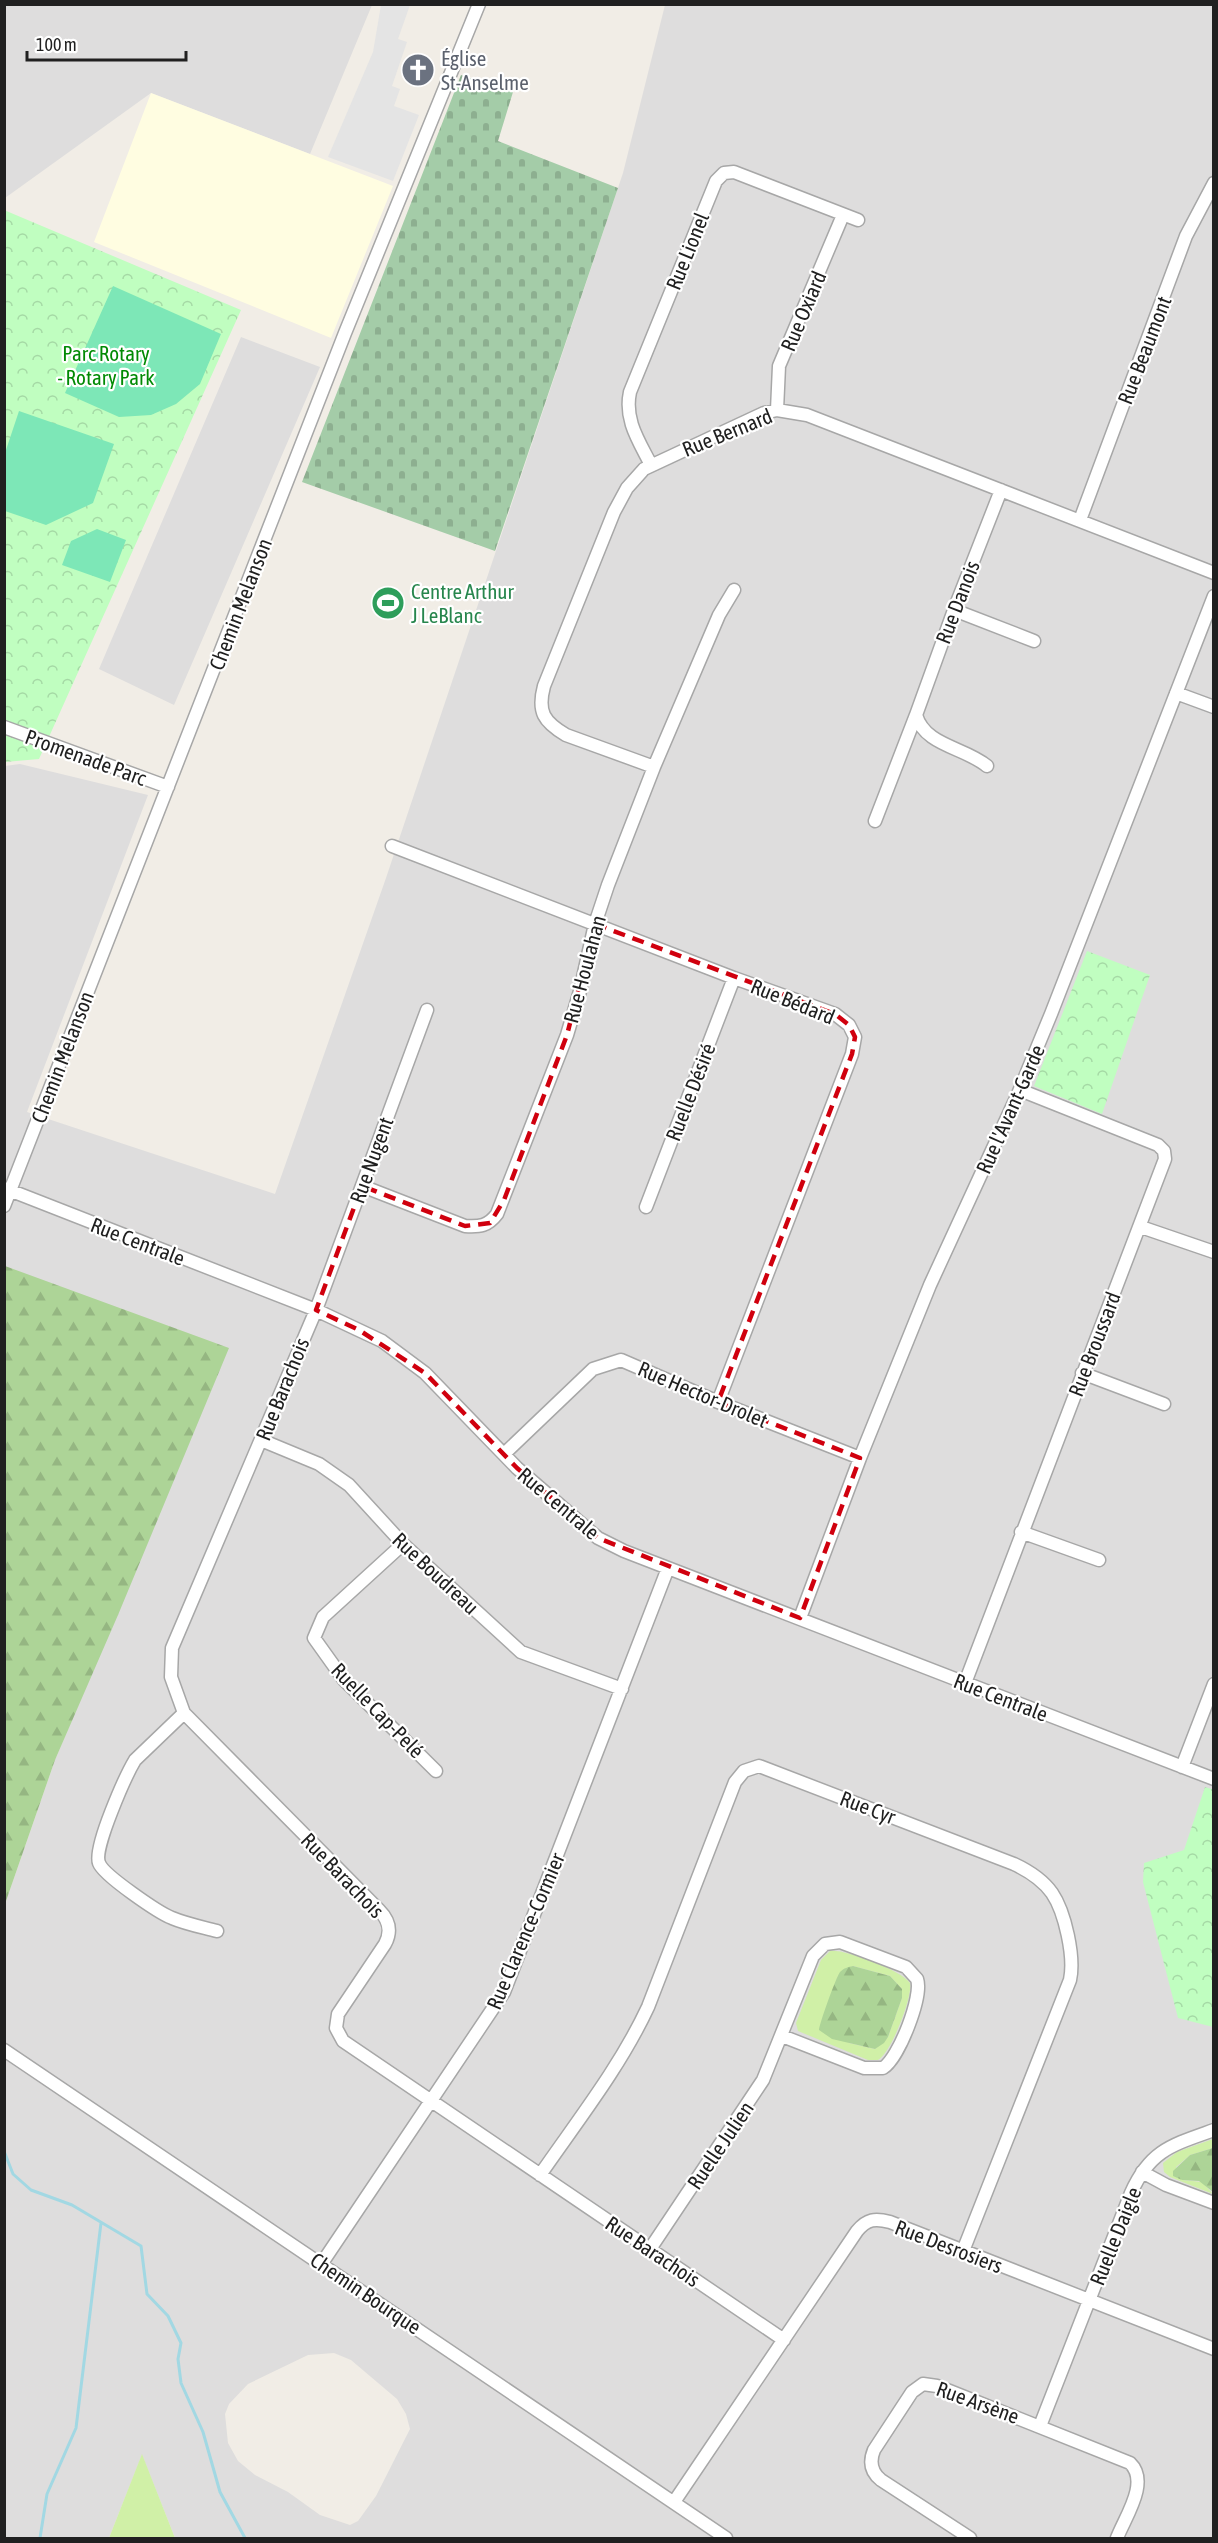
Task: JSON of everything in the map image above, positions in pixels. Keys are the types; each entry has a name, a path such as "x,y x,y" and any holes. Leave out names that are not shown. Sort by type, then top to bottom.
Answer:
{"street":[{"name":"Chemin Melanson","path":"4,1206 7,1189 168,787 341,342 479,4"},
{"name":"Rue Lionel","path":"651,465 630,424 627,405 716,181 724,173 734,172 858,220"},
{"name":"Rue Beaumont","path":"1080,519 1186,236 1214,183"},
{"name":"Rue Oxiard","path":"777,410 779,366 843,215"},
{"name":"Rue Bernard","path":"654,767 567,735 553,727 545,719 540,699 614,512 627,488 651,465 764,413 777,410 816,419 1080,519 1214,573"},
{"name":"Rue Danois","path":"875,821 1001,490"},
{"name":"Rue Houlahan","path":"362,1186 465,1226 483,1226 490,1223 497,1214 567,1035 580,991 595,924 654,767 719,615 734,590"},
{"name":"Rue l'Avant-Garde","path":"800,1618 860,1458 930,1285 1020,1090 1214,596"},
{"path":"954,610 1034,641"},
{"path":"1176,693 1214,707"},
{"path":"916,715 921,728 929,737 974,755 987,766"},
{"name":"Promenade Parc","path":"4,727 168,787"},
{"name":"Rue Bédard","path":"392,846 734,978 835,1014 849,1025 855,1038 852,1054 718,1402"},
{"name":"Ruelle Désiré","path":"646,1207 734,978"},
{"name":"Rue Nugent","path":"316,1310 427,1010"},
{"name":"Rue Broussard","path":"965,1683 1082,1373 1141,1227 1164,1164 1165,1155 1161,1148 1020,1090"},
{"name":"Rue Centrale","path":"7,1189 316,1310 382,1341 424,1374 504,1454 598,1538 668,1568 1214,1779"},
{"path":"1141,1227 1214,1252"},
{"name":"Rue Barachois","path":"316,1310 172,1648 171,1677 184,1713 386,1918 389,1930 387,1940 338,2014 336,2028 340,2037 347,2044 784,2340"},
{"name":"Rue Hector-Drolet","path":"504,1454 593,1369 621,1360 718,1402 860,1458"},
{"path":"1082,1373 1164,1404"},
{"name":"Rue Boudreau","path":"261,1440 319,1464 349,1485 403,1544 521,1652 622,1689"},
{"path":"1021,1532 1099,1560"},
{"name":"Ruelle Cap-Pelé","path":"403,1544 323,1617 314,1638 344,1680 436,1771"},
{"name":"Rue Clarence-Cormier","path":"322,2263 504,1992 668,1568"},
{"path":"1182,1767 1214,1684"},
{"path":"184,1713 135,1760 98,1851 98,1862 114,1880 172,1918 217,1931"},
{"name":"Rue Cyr","path":"540,2175 623,2055 637,2030 735,1782 748,1768 759,1766 1014,1864 1038,1878 1057,1901 1071,1952 1071,1976 963,2251"},
{"name":"Ruelle Julien","path":"650,2249 752,2099 768,2070 813,1956 825,1944 832,1941 845,1943 906,1967 917,1978 919,1995 893,2059 883,2068 864,2068 782,2036"},
{"name":"Chemin Bourque","path":"4,2050 726,2538"},
{"name":"Ruelle Daigle","path":"1040,2426 1131,2193 1142,2172 1151,2160 1167,2147 1214,2130"},
{"name":"Ruelle Daigle","path":"1142,2172 1166,2185 1214,2203"},
{"name":"Rue Desrosiers","path":"674,2502 857,2231 869,2220 878,2219 890,2222 1214,2349"},
{"name":"Rue Arsène","path":"970,2538 878,2478 871,2462 874,2450 912,2392 919,2386 927,2384 1123,2458 1137,2470 1138,2484 1117,2538"}],"highlighted area":[{"path":"595,924 835,1014 849,1025 855,1037 852,1054 718,1402 860,1458 800,1618 598,1538 517,1468 425,1373 359,1330 316,1310 362,1186 465,1226 490,1223 504,1200 567,1035"}],"shaded area":[{"path":"5,5 372,5 310,154 151,93 5,198"},
{"path":"381,5 410,5 398,39 407,42 392,86 400,89 394,106 419,115 393,181 328,157 373,52"},
{"path":"665,5 1213,5 1213,2538 175,2538 142,2455 109,2538 5,2538 5,1904 55,1760 140,1559 5,1266 5,766 20,764 148,795 27,1112 275,1194 386,878 623,173","holes":["334,2353 351,2360 397,2399 406,2414 410,2429 376,2496 358,2521 350,2525 320,2515 288,2492 255,2475 238,2461 228,2443 225,2414 229,2404 248,2384 308,2355"]},
{"path":"151,93 393,186 331,338 94,242"},
{"path":"241,337 320,367 174,705 99,669"}],"green space":[{"path":"461,75 513,92 498,141 618,188 495,551 302,482"},
{"name":"Parc Rotary - Rotary Park","path":"4,210 241,310 39,759 5,762"},
{"path":"113,286 221,334 200,384 176,404 151,415 119,417 65,393"},
{"path":"19,411 114,444 93,503 46,525 5,511 5,453"},
{"path":"97,529 126,540 110,582 62,565 71,541"},
{"path":"1087,951 1150,975 1102,1114 1034,1086"},
{"path":"5,1266 229,1348 55,1760 5,1904"},
{"path":"1205,1787 1214,1790 1213,2027 1178,2018 1143,1882 1144,1863 1184,1850"},
{"path":"830,1951 848,1953 896,1972 910,1983 908,2000 900,2024 889,2047 878,2060 868,2060 798,2031 796,2023 821,1960","holes":["853,1966 890,1976 902,1989 902,1998 888,2037 875,2049 849,2043 829,2002 838,1976"]},
{"path":"853,1966 890,1976 902,1989 902,1998 888,2037 875,2049 832,2039 819,2030 840,1972"},
{"path":"1213,2139 1213,2148 1190,2155 1176,2167 1182,2180 1202,2182 1213,2194 1170,2177 1164,2172 1163,2163 1177,2152"},
{"path":"1213,2148 1213,2192 1199,2181 1182,2180 1173,2176 1173,2171 1190,2155"},
{"path":"142,2454 175,2538 109,2538"}],"waterway":[{"path":"4,2151 13,2174 31,2190 72,2205 141,2246 147,2294 168,2316 181,2343 178,2359 181,2383 203,2432 220,2492 245,2538"},
{"path":"40,2538 47,2494 76,2428 101,2223"}],"place":[{"name":"Église St-Anselme","path":"418,70"},
{"name":"Centre Arthur J LeBlanc","path":"388,603"}]}
